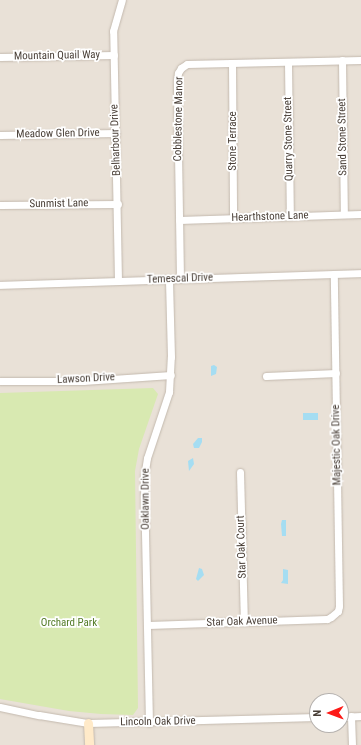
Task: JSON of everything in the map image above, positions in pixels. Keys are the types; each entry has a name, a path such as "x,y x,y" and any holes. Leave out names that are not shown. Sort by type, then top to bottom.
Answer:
{"street":[{"name":"Belharbour Drive","path":"118,281 118,204 113,31 123,0"},
{"name":"Mountain Quail Way","path":"0,57 114,55"},
{"name":"Sand Stone Street","path":"342,60 344,214"},
{"name":"Cobblestone Manor","path":"180,279 178,73 181,68 187,64 361,60"},
{"name":"Quarry Stone Street","path":"288,62 290,216"},
{"name":"Stone Terrace","path":"232,63 233,218"},
{"name":"Meadow Glen Drive","path":"0,135 116,133"},
{"name":"Sunmist Lane","path":"0,205 118,204"},
{"name":"Hearthstone Lane","path":"179,220 361,214"},
{"name":"Temescal Drive","path":"0,285 361,273"},
{"name":"Majestic Oak Drive","path":"334,274 339,606 335,614"},
{"name":"Oaklawn Drive","path":"149,723 144,477 147,458 169,392 171,375 169,279"},
{"path":"266,376 336,373"},
{"name":"Lawson Drive","path":"0,381 83,381 171,375"},
{"name":"Star Oak Court","path":"240,472 244,622"},
{"name":"Star Oak Avenue","path":"148,625 327,619 335,614"},
{"name":"Lincoln Oak Drive","path":"0,707 88,723 149,723 309,717"},
{"path":"352,745 350,716 361,716"},
{"path":"88,723 88,745"}],"shaded area":[{"path":"0,0 361,0 361,745 0,745"}],"green space":[{"name":"Orchard Park","path":"153,388 158,394 139,449 135,471 138,708 133,715 101,714 69,711 0,699 0,393"}],"water":[{"path":"214,365 217,367 216,374 211,376 211,366"},
{"path":"303,413 318,413 318,420 303,420"},
{"path":"198,438 202,438 202,442 199,448 194,448 193,444"},
{"path":"193,458 194,464 189,471 188,461"},
{"path":"282,520 286,520 286,536 282,536"},
{"path":"199,568 202,569 204,575 198,581 196,579"},
{"path":"283,569 288,570 288,584 281,583 283,580"}]}
